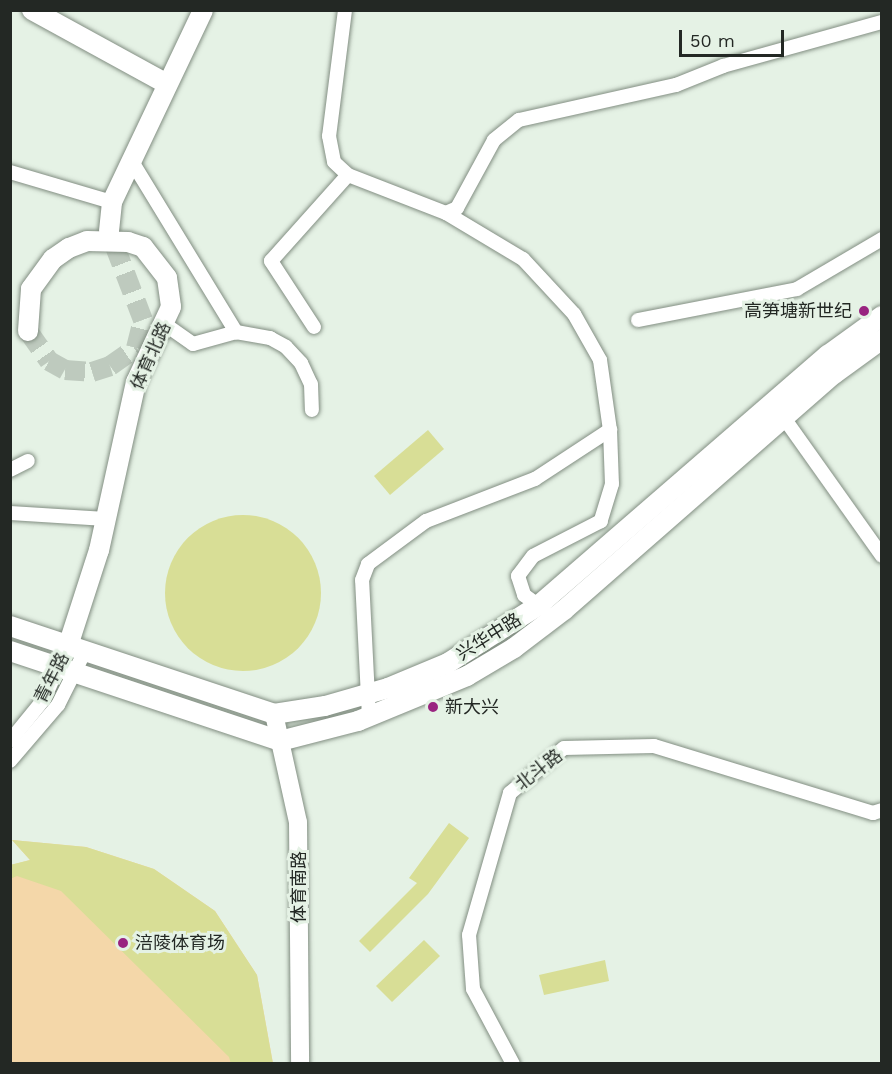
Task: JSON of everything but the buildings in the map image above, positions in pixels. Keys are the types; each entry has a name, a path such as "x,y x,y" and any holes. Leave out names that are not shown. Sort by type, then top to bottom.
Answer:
{"main road":[{"path":"32,10 167,84"},
{"path":"109,231 112,202 203,10"},
{"name":"体育北路","path":"28,331 29,300 39,274 69,248 87,241 128,242 143,247 154,258 171,292 166,325 136,382 78,646"},
{"name":"兴华中路","path":"10,626 78,646 273,714 325,706 367,693 448,663 545,612 828,354 882,316"},
{"path":"10,651 280,741 369,717 467,676 514,648 545,612 882,339"}],"street":[{"path":"345,10 329,136 334,162 348,175 446,213 523,259 573,314 600,360 610,430 612,484 601,521 533,556 518,576 524,595 545,612"},
{"path":"446,213 457,208 494,140 519,120 676,85 723,66 882,22"},
{"path":"131,160 236,333"},
{"path":"10,172 112,202"},
{"path":"314,327 271,261 348,175"},
{"path":"638,320 797,289 882,239"},
{"path":"166,325 193,344 236,333 270,338 286,347 301,363 311,384 312,410"},
{"path":"784,418 882,556"},
{"path":"369,717 362,580 368,564 426,521 535,479 610,430"},
{"path":"10,470 28,461"},
{"path":"10,513 106,519"},
{"path":"10,761 58,705 78,646"},
{"name":"青年路","path":"10,741 69,669"},
{"name":"体育南路","path":"273,714 298,822 300,1064"},
{"name":"北斗路","path":"513,1064 473,989 469,935 510,793 564,748 654,746 873,813 882,810"}],"shaded area":[{"name":"涪陵体育场","path":"12,840 86,847 154,869 215,911 257,975 273,1063 11,1064 11,865 30,860"}],"tunnel":[{"path":"28,331 49,361 65,370 92,372 110,366 136,348 143,320 109,231"}],"place":[{"name":"高笋塘新世纪","path":"864,311"},
{"name":"新大兴","path":"433,707"},
{"name":"涪陵体育场","path":"123,943"}]}
